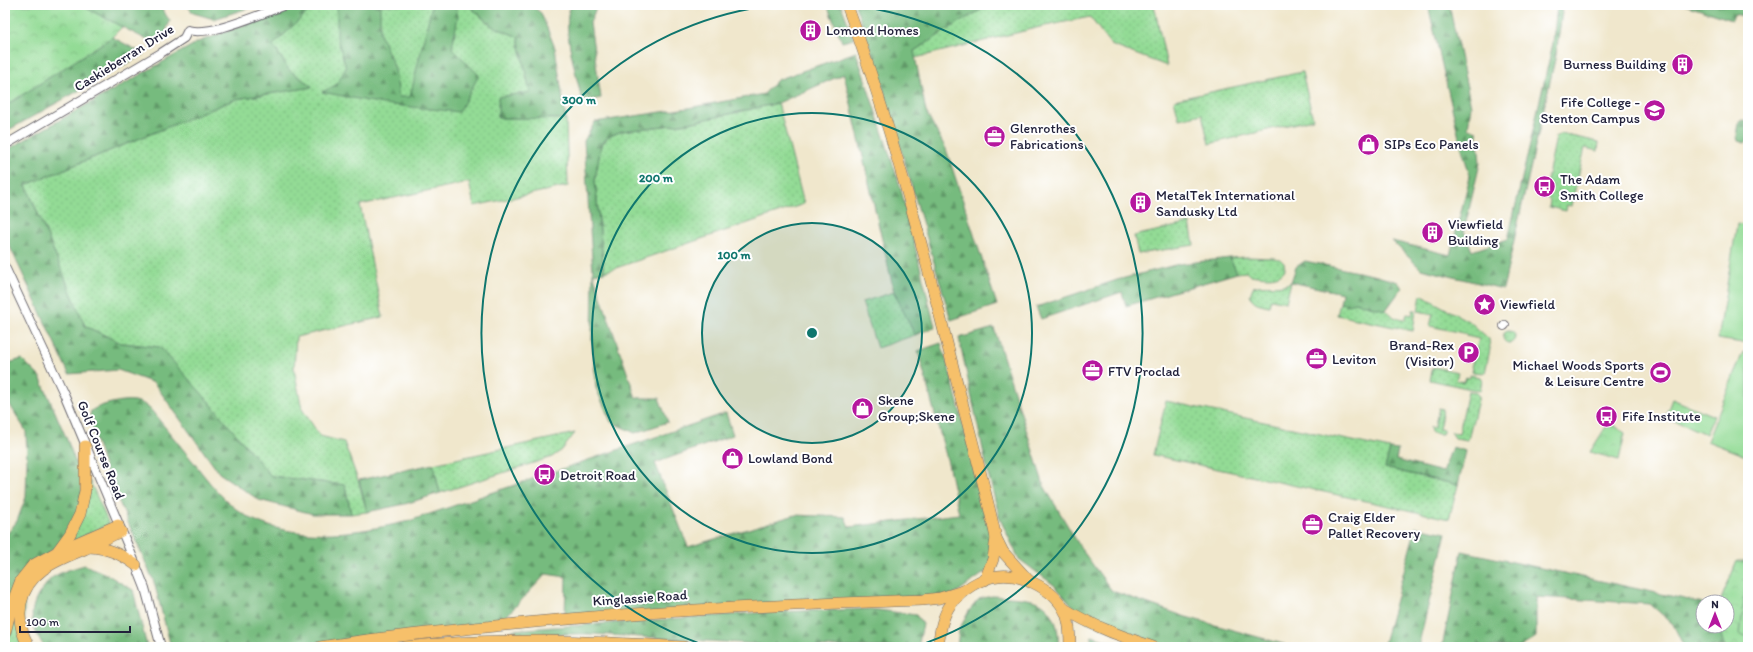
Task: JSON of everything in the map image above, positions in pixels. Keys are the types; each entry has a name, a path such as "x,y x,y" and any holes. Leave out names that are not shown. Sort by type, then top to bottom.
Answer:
{"main road":[{"path":"848,5 872,74 912,204 942,315 996,538 1003,552 1030,582"},
{"path":"57,552 76,525 84,503 86,476 85,446"},
{"path":"29,647 21,629 20,619 22,598 30,580 50,564 89,547 120,528"},
{"path":"5,633 20,580 33,565 57,552 120,528"},
{"path":"985,580 994,558 996,538"},
{"path":"89,547 115,552 136,565"},
{"path":"938,647 942,624 951,604 963,591 972,585 997,576 1007,576 1030,582 1050,594 1063,608 1086,622 1119,636 1153,647"},
{"name":"Kinglassie Road","path":"320,647 385,637 518,623 707,609 923,600 940,598 963,591"},
{"path":"1063,608 1069,625 1070,647"},
{"path":"405,647 514,640 600,642 684,647"}],"street":[{"name":"Caskieberran Drive","path":"5,145 161,53 184,38 188,30 194,32 211,31 286,5"},
{"name":"Golf Course Road","path":"5,267 65,396 136,565 145,588 161,647"}],"green space":[{"path":"5,5 80,5 122,27 112,37 5,106"},
{"path":"80,5 159,5 170,21 163,38 155,44"},
{"path":"187,5 258,5 214,19 193,13"},
{"path":"299,5 315,5 273,45 289,70 313,87 236,99 26,185 85,326 121,343 160,347 204,396 271,476 345,485 351,514 313,514 259,500 219,473 154,383 118,370 69,374 5,236 5,151 198,42"},
{"path":"315,5 468,5 492,26 518,37 530,92 498,118 566,119 568,186 474,206 469,182 360,205 383,317 296,337 294,369 302,409 320,436 344,442 359,483 367,512 351,514 345,485 271,476 160,347 121,343 85,326 26,185 236,99 312,87 289,70 273,45"},
{"path":"337,5 380,5 380,33 395,69 399,97 410,97 432,5 455,5 458,16 452,48 479,75 459,112 383,104 322,92 336,85 346,68 337,37"},
{"path":"468,5 531,5 541,13 555,48 566,119 498,118 498,97 530,92 518,37 492,26"},
{"path":"570,5 597,5 590,23 601,98 585,101 581,97 569,38 568,15"},
{"path":"827,5 841,5 854,39 842,42"},
{"path":"855,5 990,5 961,21 914,51 926,112 946,149 997,305 951,320 878,71"},
{"path":"990,5 1154,5 1167,66 1111,45 1090,17 1040,27 915,58 914,51 961,21"},
{"path":"1428,5 1449,5 1471,106 1468,128 1477,131 1480,163 1464,231 1472,251 1508,239 1553,43 1557,5 1563,5 1556,55 1503,289 1421,269 1392,241 1450,255 1470,176 1460,142"},
{"path":"1685,5 1748,5 1748,17 1734,14 1732,20"},
{"path":"112,37 144,54 5,132 5,106"},
{"path":"856,52 900,186 935,327 915,335 894,292 844,74 778,103 689,123 622,131 608,137 601,145 595,180 604,272 593,274 636,398 659,398 668,422 635,433 611,422 596,388 592,339 593,273 584,141 595,122 688,108 764,94 777,80"},
{"path":"1302,72 1313,119 1209,144 1202,114 1179,119 1174,100"},
{"path":"778,103 804,204 604,272 595,180 601,145 608,137 622,131 689,123"},
{"path":"1742,120 1748,121 1748,140 1745,143 1738,141 1737,137 1739,122"},
{"path":"1561,134 1599,142 1598,151 1585,148 1571,206 1567,205 1566,211 1549,207 1550,201 1544,195 1556,137"},
{"path":"1190,223 1194,245 1138,254 1134,236"},
{"path":"1737,224 1748,226 1748,344 1718,339"},
{"path":"1247,257 1280,259 1284,263 1285,269 1278,275 1269,277 1249,275 1246,272 1237,273 1230,258"},
{"path":"1230,258 1237,273 1126,306 1122,292 1041,319 1036,307 1117,280 1179,264"},
{"path":"1305,261 1377,276 1398,282 1402,288 1386,310 1354,302 1350,305 1340,303 1342,293 1291,282 1296,267"},
{"path":"1291,282 1286,302 1271,299 1269,306 1255,302 1251,298 1250,295 1253,287 1277,286"},
{"path":"894,292 915,335 877,348 862,302"},
{"path":"1421,295 1470,322 1489,339 1490,349 1485,373 1472,372 1473,368 1471,367 1479,339 1466,336 1467,334 1430,326 1433,314 1418,311"},
{"path":"1354,302 1386,310 1392,316 1403,320 1405,320 1407,314 1412,315 1413,310 1416,310 1413,331 1337,315 1340,303"},
{"path":"994,328 1044,486 1082,550 1112,591 1186,617 1294,647 1153,647 1087,622 1054,585 1019,559 1000,519 988,473 959,338"},
{"path":"1507,331 1511,331 1515,337 1511,343 1507,343 1503,339 1503,335"},
{"path":"941,343 951,376 989,526 996,538 990,569 953,595 565,619 566,577 546,574 497,626 320,647 171,647 154,582 106,472 89,419 91,411 94,409 118,402 137,401 151,410 214,488 236,509 255,520 276,528 297,532 320,533 366,530 409,521 726,413 733,435 655,463 688,547 795,515 845,517 849,527 959,514 948,463 918,351"},
{"path":"1743,352 1748,354 1748,457 1707,441"},
{"path":"22,359 40,377 68,442 79,472 84,503 70,534 14,584 5,614 5,537 17,521 26,497 27,461 26,431 5,397 5,364"},
{"path":"1433,367 1458,372 1456,380 1464,382 1466,377 1469,378 1470,375 1480,377 1482,380 1480,391 1430,380"},
{"path":"1468,391 1475,392 1479,396 1467,440 1455,438 1451,432 1459,433"},
{"path":"1672,399 1714,416 1706,434 1665,417"},
{"path":"1166,401 1390,449 1385,468 1458,485 1449,519 1153,455"},
{"path":"1439,408 1443,409 1439,429 1444,430 1442,434 1431,433 1430,427 1434,428"},
{"path":"1609,422 1625,433 1619,460 1590,452"},
{"path":"575,433 562,450 552,457 440,493 433,464"},
{"path":"1452,447 1466,451 1458,485 1385,468 1390,449 1398,450 1396,460 1443,472"},
{"path":"433,464 440,493 405,504 367,512 359,480"},
{"path":"90,481 109,524 71,542"},
{"path":"1416,527 1446,533 1418,647 1383,647"},
{"path":"1462,551 1695,601 1695,634 1721,634 1725,647 1684,647 1673,624 1650,604 1536,597 1536,637 1521,647 1485,647 1478,645 1477,647 1442,647"},
{"path":"1737,561 1748,561 1748,647 1725,647 1721,634 1735,634 1735,594 1723,594"},
{"path":"85,565 106,574 133,590 147,647 45,647 33,624 32,616 35,601 53,577 65,571"},
{"path":"1748,566 1748,636 1740,635"},
{"path":"24,585 25,647 5,647 5,642"},
{"path":"992,596 1027,599 1039,602 1045,606 1054,618 1058,632 1058,647 957,647 959,630 969,611 979,599"},
{"path":"871,609 916,615 923,624 918,647 772,647 756,644 593,634 519,634 512,630 769,612"},
{"path":"1092,636 1127,647 1089,647"}],"place":[{"name":"Lomond Homes","path":"811,30"},
{"name":"Burness Building","path":"1682,64"},
{"name":"Fife College - Stenton Campus","path":"1655,110"},
{"name":"Glenrothes Fabrications","path":"995,136"},
{"name":"SIPs Eco Panels","path":"1369,144"},
{"name":"The Adam Smith College","path":"1544,187"},
{"name":"MetalTek International Sandusky Ltd","path":"1140,203"},
{"name":"Viewfield Building","path":"1432,232"},
{"name":"Viewfield","path":"1484,304"},
{"name":"Brand-Rex (Visitor)","path":"1469,353"},
{"name":"Leviton","path":"1317,359"},
{"name":"FTV Proclad","path":"1093,371"},
{"name":"Michael Woods Sports & Leisure Centre","path":"1660,373"},
{"name":"Skene Group;Skene","path":"862,408"},
{"name":"Fife Institute","path":"1606,416"},
{"name":"Lowland Bond","path":"733,458"},
{"name":"Detroit Road","path":"544,475"},
{"name":"Craig Elder Pallet Recovery","path":"1312,525"}]}
